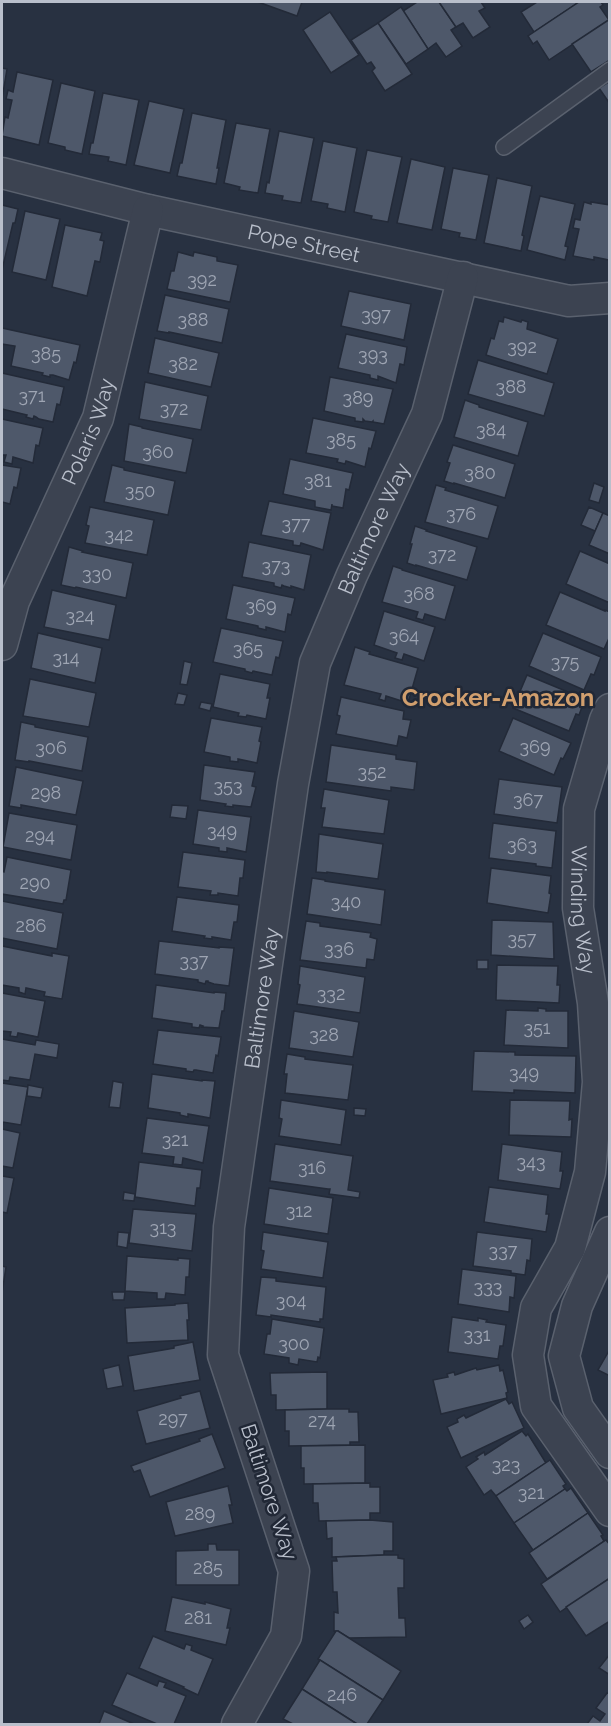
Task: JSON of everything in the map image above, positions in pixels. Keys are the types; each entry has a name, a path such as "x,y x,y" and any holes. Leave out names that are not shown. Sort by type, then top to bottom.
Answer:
{"street":[{"name":"Pope Street","path":"2,173 148,210 569,301 609,298"},
{"name":"Polaris Way","path":"2,645 14,601 98,418 148,210"},
{"name":"Baltimore Way","path":"237,1725 286,1636 294,1571 223,1355 229,1227 293,784 315,663 352,575 427,414 463,277"},
{"name":"Winding Way","path":"609,709 579,809 578,908 593,1003 598,1082 590,1172 570,1248 536,1308 528,1355 536,1406 609,1510"},
{"path":"609,1232 577,1306 564,1356 578,1408 609,1453"}],"lane":[{"path":"504,147 609,70"}],"building":[{"path":"258,2 302,2 297,16"},
{"path":"417,2 439,2 456,27 451,30 462,46 446,57 436,43 428,49 403,11"},
{"path":"439,2 481,2 485,8 479,11 490,27 473,38 463,23 456,27"},
{"path":"537,2 579,2 534,32 521,12"},
{"path":"579,2 601,2 603,5 600,7 609,20 549,60 537,41 533,44 528,36"},
{"path":"401,7 428,49 406,64 378,23"},
{"path":"330,12 359,55 331,73 303,30"},
{"path":"610,19 610,60 591,72 572,44"},
{"path":"378,23 412,74 385,91 372,71 375,68 371,62 367,64 351,40"},
{"path":"2,68 7,69 2,99"},
{"path":"17,72 53,80 39,145 2,136 5,117 8,118 12,100 6,99 8,90 13,92"},
{"path":"610,81 610,104 599,88"},
{"path":"61,83 95,91 82,154 48,143"},
{"path":"103,93 139,100 126,165 108,161 109,157 89,154"},
{"path":"149,101 184,109 170,173 134,165"},
{"path":"192,113 226,120 216,184 177,176 180,163 182,163"},
{"path":"236,123 270,129 258,193 239,190 240,187 224,183"},
{"path":"279,131 314,138 301,203 282,200 283,196 265,193"},
{"path":"323,141 357,148 345,212 327,208 328,204 311,201"},
{"path":"367,150 402,157 388,222 371,219 372,216 354,212"},
{"path":"411,159 445,167 432,230 397,223"},
{"path":"453,168 489,175 476,240 459,237 460,233 441,229"},
{"path":"497,178 532,186 521,251 484,243"},
{"path":"540,196 575,204 565,246 568,247 565,260 527,250"},
{"path":"584,202 610,205 609,260 573,256 579,229 573,228 575,219 580,220"},
{"path":"2,205 18,209 2,270"},
{"path":"25,211 60,219 46,280 12,272"},
{"path":"65,225 102,233 100,240 104,241 100,262 95,261 87,296 52,287"},
{"path":"178,252 193,256 194,252 217,257 217,261 238,265 230,302 167,289"},
{"path":"349,291 411,304 404,340 341,326"},
{"path":"165,295 229,309 222,343 157,331"},
{"path":"504,317 528,322 527,329 558,339 547,374 486,355 499,321 503,322"},
{"path":"2,328 80,345 69,380 11,366 15,346 2,344"},
{"path":"346,334 407,347 404,365 400,364 396,383 378,376 378,380 370,378 370,375 338,368"},
{"path":"155,338 219,353 211,387 148,373"},
{"path":"478,360 554,383 544,416 468,394"},
{"path":"2,373 64,387 53,422 34,416 33,419 26,417 27,415 2,409"},
{"path":"330,377 393,389 384,424 363,419 363,422 355,421 355,418 324,411"},
{"path":"145,382 208,396 201,430 139,419"},
{"path":"465,400 479,407 528,422 518,456 454,437"},
{"path":"313,418 376,431 365,467 306,453"},
{"path":"2,419 43,428 39,446 36,445 33,463 13,457 12,464 4,462 6,455 2,455"},
{"path":"129,424 193,439 186,473 124,461"},
{"path":"453,445 515,464 505,498 444,481"},
{"path":"290,459 353,473 349,490 346,489 343,508 332,506 332,504 331,510 315,507 315,501 283,494"},
{"path":"2,465 21,468 17,488 14,487 10,504 2,502"},
{"path":"112,465 124,468 124,470 175,481 168,515 104,502"},
{"path":"594,483 604,487 599,503 589,500"},
{"path":"436,485 446,488 445,490 498,506 488,539 425,522"},
{"path":"269,501 331,513 323,550 301,543 300,546 293,545 293,541 261,535"},
{"path":"90,507 154,520 147,555 85,543"},
{"path":"589,507 603,513 595,531 581,525"},
{"path":"603,513 610,516 610,554 589,545"},
{"path":"415,526 477,547 467,580 407,563"},
{"path":"249,542 311,555 304,590 282,585 281,588 274,586 274,583 242,577"},
{"path":"69,547 133,563 126,598 61,585"},
{"path":"580,551 610,564 610,603 566,584"},
{"path":"393,566 455,586 445,620 425,614 423,620 416,618 418,612 382,602"},
{"path":"233,585 295,598 291,615 288,614 285,632 266,627 266,630 226,619"},
{"path":"52,590 116,605 109,640 44,627"},
{"path":"560,592 610,612 610,636 604,649 546,625"},
{"path":"384,611 435,627 424,661 404,654 402,660 395,658 397,653 374,645"},
{"path":"221,628 283,641 272,675 253,671 252,673 245,669 213,662"},
{"path":"38,633 102,648 95,683 31,668"},
{"path":"543,633 601,657 594,675 591,674 584,690 529,666"},
{"path":"355,647 370,652 369,654 418,668 408,703 386,696 385,701 379,699 381,694 344,685"},
{"path":"184,661 192,663 187,685 180,684"},
{"path":"220,674 270,684 266,719 247,715 246,717 238,716 239,713 213,707"},
{"path":"527,675 585,699 569,731 513,708"},
{"path":"30,679 96,693 89,727 23,716"},
{"path":"178,693 187,695 184,705 175,704"},
{"path":"341,697 404,711 403,719 411,720 407,738 399,736 397,746 336,734"},
{"path":"201,702 212,704 210,711 199,708"},
{"path":"211,718 262,727 257,763 238,759 238,762 230,761 230,757 204,752"},
{"path":"513,718 571,743 554,775 499,751"},
{"path":"21,722 35,725 35,727 88,737 82,771 15,760"},
{"path":"331,745 396,755 396,759 417,762 414,790 391,787 391,791 326,782"},
{"path":"204,765 255,772 252,786 256,787 251,807 225,806 226,804 200,800"},
{"path":"16,767 83,781 76,815 21,805 21,808 9,806"},
{"path":"499,779 562,787 557,823 494,814"},
{"path":"324,789 389,800 384,834 322,827 325,808 321,808"},
{"path":"172,805 188,806 186,819 170,817"},
{"path":"198,810 251,817 246,852 227,848 227,852 219,851 219,848 193,844"},
{"path":"9,813 77,825 71,860 3,847"},
{"path":"493,823 556,831 552,868 489,858"},
{"path":"319,834 383,844 378,879 316,872"},
{"path":"183,852 245,860 238,896 218,893 218,895 210,895 211,891 178,887"},
{"path":"7,857 71,870 66,900 63,904 2,894 2,871 4,872"},
{"path":"491,868 551,876 548,913 487,903"},
{"path":"312,878 385,890 381,925 307,914"},
{"path":"177,897 239,905 237,922 234,922 231,940 204,938 205,936 172,931"},
{"path":"2,901 63,913 57,949 2,938"},
{"path":"492,920 553,922 554,959 491,955"},
{"path":"306,921 320,923 320,926 371,933 370,937 377,939 374,960 367,959 366,968 300,960"},
{"path":"159,941 234,948 229,986 208,981 205,984 198,980 155,974"},
{"path":"2,946 52,956 52,953 69,956 62,999 44,996 45,992 26,988 25,994 19,992 19,988 2,985"},
{"path":"477,960 488,960 488,969 477,969"},
{"path":"497,965 558,966 559,1003 496,1000"},
{"path":"300,966 365,977 360,1013 297,1004"},
{"path":"156,985 226,993 219,1028 200,1025 199,1028 192,1027 192,1024 152,1018"},
{"path":"2,993 45,1001 38,1037 18,1033 17,1037 10,1036 11,1032 2,1031"},
{"path":"538,1008 546,1009 546,1011 568,1011 568,1048 504,1045 506,1010 538,1011"},
{"path":"294,1011 359,1022 353,1057 289,1048"},
{"path":"158,1030 221,1037 213,1073 186,1071 186,1069 153,1064"},
{"path":"2,1039 35,1045 36,1040 59,1044 57,1058 35,1054 30,1080 10,1077 9,1081 2,1080"},
{"path":"474,1051 515,1052 515,1055 576,1056 575,1093 514,1090 514,1093 472,1091"},
{"path":"287,1054 305,1057 305,1059 353,1065 348,1100 285,1093 287,1074 284,1074"},
{"path":"152,1074 215,1081 210,1118 188,1114 188,1117 180,1113 148,1108"},
{"path":"113,1081 123,1083 120,1108 109,1107"},
{"path":"2,1083 28,1087 21,1125 3,1122 2,1126"},
{"path":"28,1085 43,1088 41,1098 27,1096"},
{"path":"281,1100 346,1110 341,1145 279,1136 282,1119 279,1118"},
{"path":"510,1100 570,1101 571,1137 509,1135"},
{"path":"354,1108 366,1109 365,1116 354,1115"},
{"path":"147,1118 209,1126 203,1163 183,1158 182,1165 173,1164 174,1157 142,1153"},
{"path":"2,1129 20,1133 13,1168 2,1166"},
{"path":"275,1144 353,1156 348,1190 360,1192 359,1198 329,1194 330,1189 270,1181"},
{"path":"502,1144 562,1152 560,1171 563,1171 560,1189 498,1180"},
{"path":"139,1162 202,1170 195,1206 135,1197"},
{"path":"2,1176 14,1178 7,1213 2,1212"},
{"path":"489,1187 548,1195 546,1214 549,1214 546,1232 484,1222"},
{"path":"269,1188 333,1198 328,1234 264,1224"},
{"path":"124,1192 135,1194 134,1201 123,1200"},
{"path":"133,1209 196,1214 192,1251 129,1243"},
{"path":"118,1232 129,1233 127,1248 117,1246"},
{"path":"263,1232 328,1242 323,1278 261,1269 264,1251 261,1250"},
{"path":"477,1232 532,1239 530,1261 527,1260 525,1275 473,1266"},
{"path":"127,1256 190,1259 185,1295 166,1293 165,1299 157,1299 157,1293 125,1291"},
{"path":"2,1266 6,1267 2,1293"},
{"path":"462,1269 516,1276 514,1298 510,1297 509,1312 458,1304"},
{"path":"261,1277 326,1287 323,1319 320,1319 320,1322 256,1315"},
{"path":"112,1292 125,1292 124,1300 113,1300"},
{"path":"188,1303 188,1340 127,1343 125,1308"},
{"path":"452,1317 478,1321 478,1318 487,1320 486,1322 506,1325 503,1346 500,1346 498,1359 448,1352"},
{"path":"272,1319 324,1328 320,1358 318,1357 317,1362 299,1359 298,1365 289,1363 289,1358 264,1354"},
{"path":"193,1342 200,1380 134,1391 128,1356 174,1348 174,1346"},
{"path":"610,1349 610,1376 598,1370"},
{"path":"119,1365 123,1386 107,1389 103,1369"},
{"path":"499,1365 500,1371 503,1370 508,1392 506,1393 507,1398 441,1414 433,1380 448,1377 447,1374 454,1372 455,1375 476,1368 477,1370"},
{"path":"327,1372 327,1409 276,1410 276,1395 271,1395 270,1373"},
{"path":"200,1391 210,1428 146,1444 137,1411"},
{"path":"506,1399 509,1404 512,1402 524,1428 461,1458 447,1427 458,1422 457,1419 464,1415 466,1418"},
{"path":"349,1409 349,1412 358,1412 359,1442 350,1442 350,1445 289,1446 289,1431 285,1431 285,1410"},
{"path":"522,1431 526,1436 528,1434 546,1463 496,1496 491,1490 484,1495 466,1467 478,1459 476,1457 484,1452 485,1455"},
{"path":"212,1434 225,1468 150,1497 140,1470 134,1472 131,1466 200,1441 199,1439"},
{"path":"365,1445 365,1483 304,1484 301,1446"},
{"path":"550,1460 566,1484 563,1486 565,1489 514,1523 496,1496"},
{"path":"370,1483 370,1487 380,1487 380,1513 370,1513 370,1520 319,1521 318,1503 313,1503 313,1484"},
{"path":"228,1486 233,1523 175,1536 166,1502"},
{"path":"571,1488 588,1513 533,1550 514,1523 565,1489 567,1491"},
{"path":"588,1513 603,1535 601,1536 604,1541 547,1579 529,1553"},
{"path":"326,1521 393,1522 393,1551 384,1551 384,1555 332,1557 332,1538 327,1539"},
{"path":"606,1540 610,1545 610,1578 560,1612 541,1584"},
{"path":"208,1544 216,1544 217,1550 239,1550 239,1585 176,1585 176,1551 208,1550"},
{"path":"398,1555 398,1558 404,1559 404,1588 398,1588 399,1618 405,1618 406,1637 349,1638 334,1631 334,1612 338,1613 337,1592 333,1592 332,1561 337,1561 336,1557"},
{"path":"610,1578 610,1621 586,1636 566,1607"},
{"path":"172,1597 231,1609 226,1645 165,1631"},
{"path":"528,1615 533,1622 524,1629 519,1621"},
{"path":"336,1631 401,1671 383,1700 318,1659"},
{"path":"153,1636 184,1649 186,1644 192,1646 191,1650 213,1659 198,1695 139,1668"},
{"path":"610,1654 610,1675 599,1668"},
{"path":"320,1660 383,1700 367,1724 357,1724 302,1689"},
{"path":"127,1673 157,1686 159,1681 166,1683 164,1687 186,1696 174,1724 157,1724 112,1705"},
{"path":"302,1689 357,1724 293,1724 283,1719"},
{"path":"607,1693 610,1694 610,1724 587,1724 593,1716 600,1721 605,1714 596,1708"},
{"path":"104,1711 134,1724 99,1724"}],"district":[{"name":"Crocker-Amazon","path":"498,698"}]}
